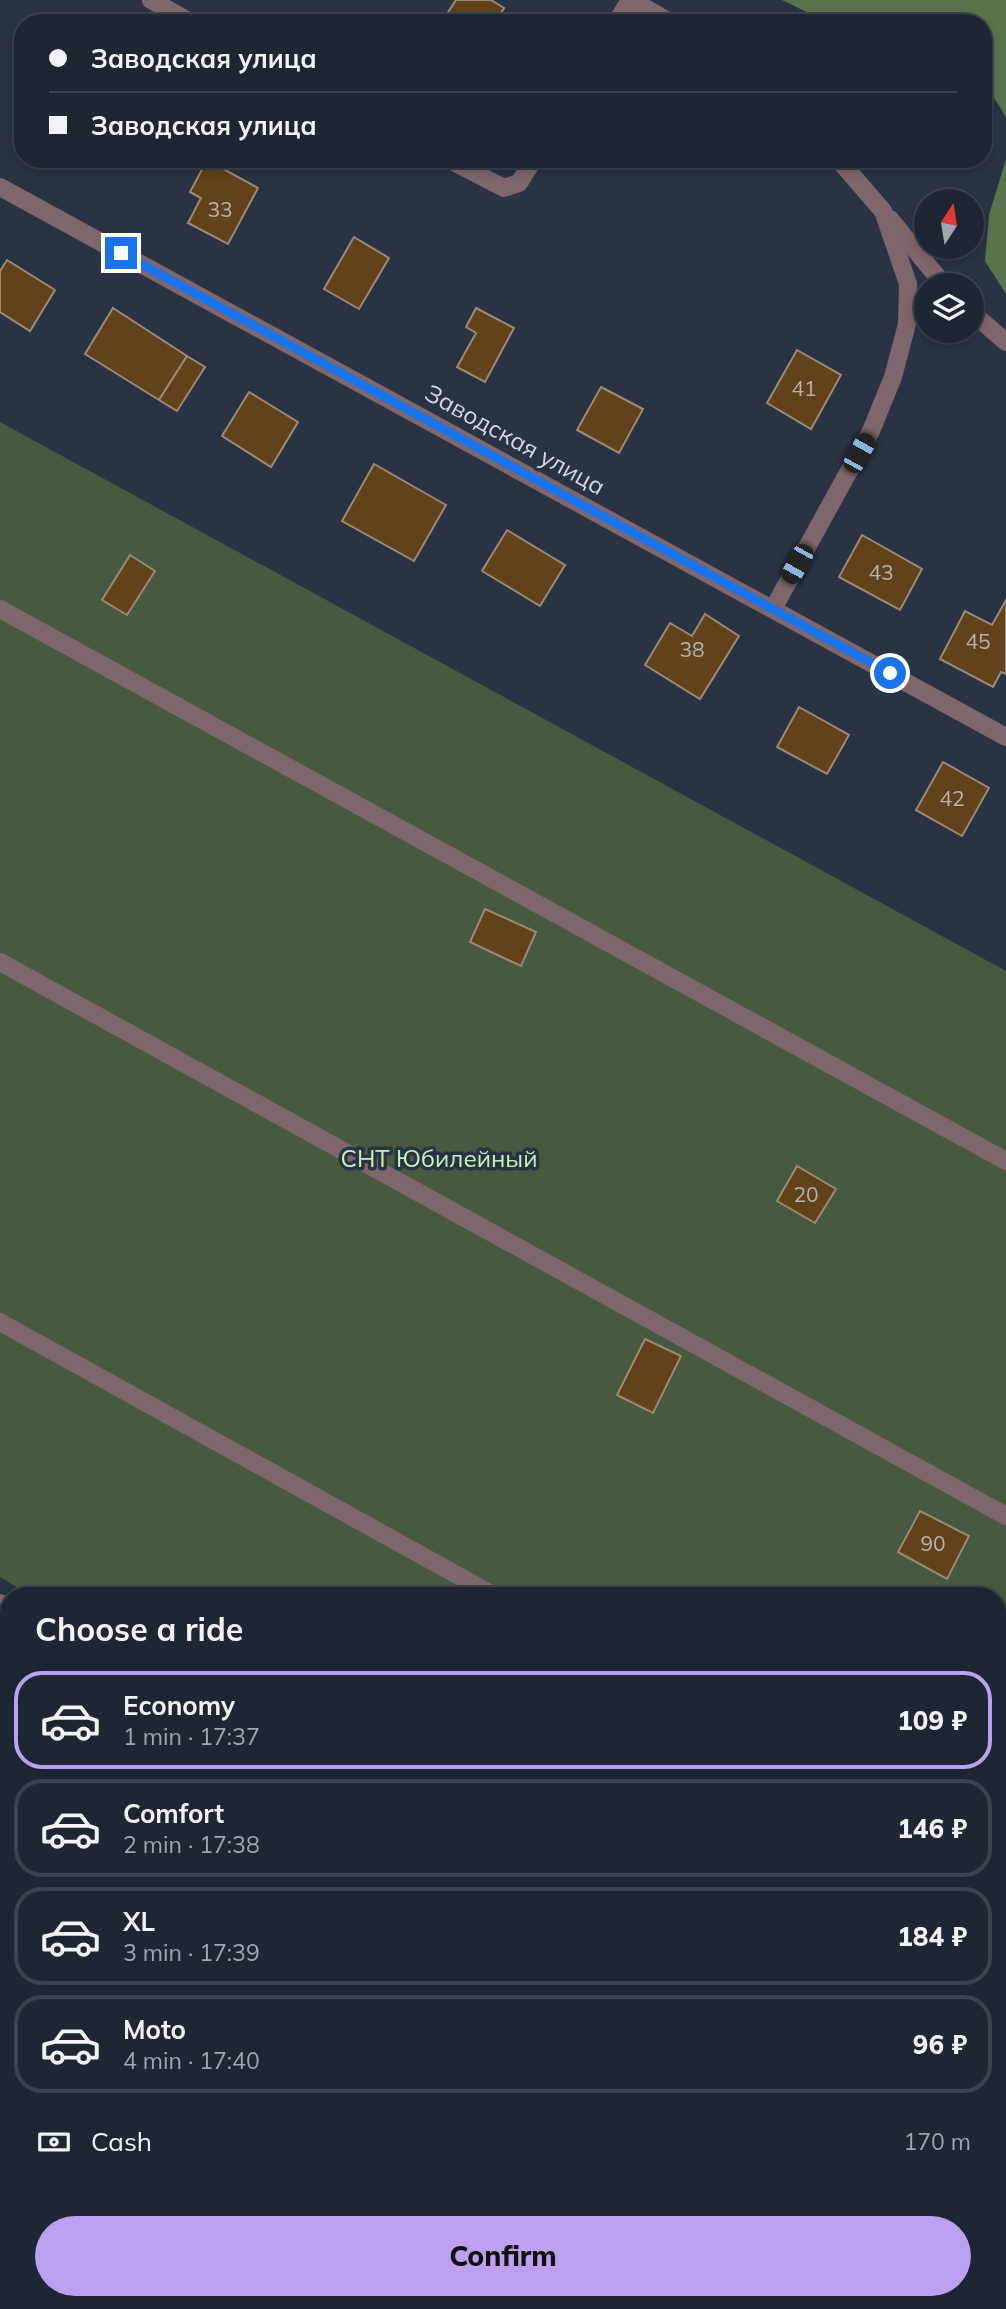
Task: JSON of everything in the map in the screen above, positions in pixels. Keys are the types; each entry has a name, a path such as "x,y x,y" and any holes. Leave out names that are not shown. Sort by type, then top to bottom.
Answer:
{"street":[{"path":"151,0 176,14"},
{"path":"631,0 655,14"},
{"path":"465,168 504,188 519,183 528,168"},
{"path":"846,168 934,273"},
{"name":"Заводская улица","path":"0,187 1006,737"},
{"path":"773,609 871,431 893,377 906,324 908,284 883,211"},
{"path":"984,323 1006,342"},
{"path":"0,609 1006,1161"},
{"path":"0,962 1006,1516"},
{"path":"0,1322 479,1587"}],"green space":[{"path":"782,0 1006,0 1006,117 992,97 992,14 811,14"},
{"path":"1006,159 1006,294 985,261 989,215"},
{"name":"СНТ Юбилейный","path":"0,422 1006,971 1006,1587 16,1587 0,1577"}],"building":[{"path":"456,0 491,0 504,8 500,14 447,14"},
{"path":"203,168 222,168 258,188 228,244 188,223 201,198 190,192"},
{"path":"354,237 389,258 359,309 324,289"},
{"path":"7,260 55,290 30,331 0,312 0,271"},
{"path":"113,308 187,356 159,400 85,354"},
{"path":"476,308 514,328 485,382 457,367 476,333 466,327"},
{"path":"797,350 841,375 811,429 767,403"},
{"path":"187,356 205,367 177,411 159,400"},
{"path":"601,387 643,409 619,453 577,430"},
{"path":"249,392 298,422 271,467 222,436"},
{"path":"374,464 446,505 414,561 342,521"},
{"path":"507,530 565,565 540,606 482,571"},
{"path":"862,535 922,569 900,610 839,577"},
{"path":"130,555 155,571 127,615 102,600"},
{"path":"1006,600 1006,674 1001,672 993,687 940,659 965,611 992,625"},
{"path":"705,614 739,636 700,699 645,665 670,623 692,636"},
{"path":"799,707 849,735 827,774 777,747"},
{"path":"943,762 989,788 962,836 916,810"},
{"path":"485,909 536,932 521,966 470,942"},
{"path":"797,1166 836,1189 815,1223 777,1201"},
{"path":"645,1339 681,1356 653,1413 617,1395"},
{"path":"920,1511 969,1536 947,1579 898,1552"}],"route":[{"path":"121,253 890,673"}]}
